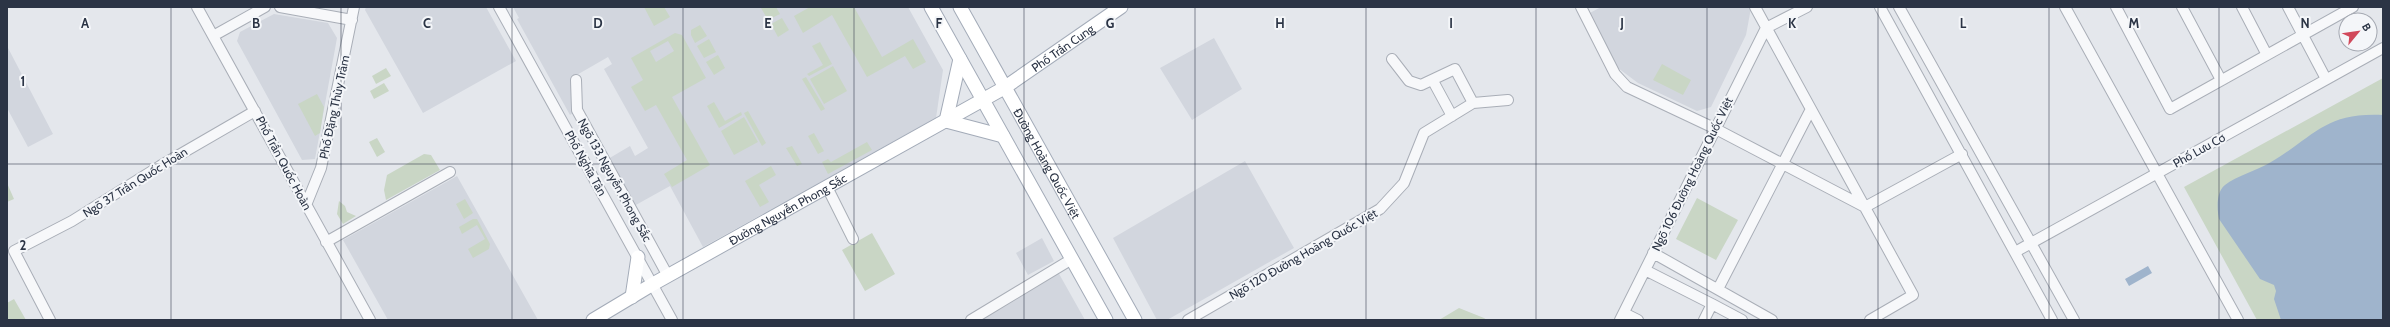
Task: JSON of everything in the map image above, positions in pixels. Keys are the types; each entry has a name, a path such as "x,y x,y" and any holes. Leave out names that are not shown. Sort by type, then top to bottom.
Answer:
{"main road":[{"name":"Đường Hoàng Quốc Việt","path":"931,7 1106,320"},
{"name":"Đường Hoàng Quốc Việt","path":"960,7 1135,320"},
{"name":"Phố Trần Cung","path":"983,100 1004,88 1121,7"},
{"path":"960,59 946,121 1003,136"},
{"name":"Đường Nguyễn Phong Sắc","path":"593,320 653,284 983,100"},
{"path":"632,297 638,257"}],"street":[{"name":"Phố Trần Quốc Hoàn","path":"197,7 370,320"},
{"path":"213,36 265,7"},
{"path":"280,7 352,20"},
{"name":"Phố Đặng Thùy Trâm","path":"306,205 321,168 354,7"},
{"name":"Phố Nghĩa Tân","path":"499,7 672,320"},
{"path":"1581,7 1615,74 1627,87 1714,128 1865,207"},
{"path":"1755,7 1914,295 1870,320"},
{"path":"1766,28 1807,7"},
{"path":"1880,7 2052,320"},
{"path":"2065,7 2238,320"},
{"path":"2116,7 2170,109 2303,35 2348,8"},
{"path":"2182,7 2222,80"},
{"path":"2242,7 2267,54"},
{"path":"2288,7 2326,79"},
{"path":"1901,8 2074,320"},
{"name":"Ngõ 106 Đường Hoàng Quốc Việt","path":"1622,316 1714,128 1766,28"},
{"name":"Phố Lưu Cơ","path":"2015,252 2383,48"},
{"path":"1392,59 1409,82 1421,85 1433,81 1455,69 1473,103 1508,100"},
{"name":"Ngõ 133 Nguyễn Phong Sắc","path":"576,80 577,110 668,276"},
{"path":"1433,81 1452,116"},
{"name":"Ngõ 120 Đường Hoàng Quốc Việt","path":"1188,320 1380,209 1404,183 1424,133 1473,103"},
{"path":"1718,289 1811,109"},
{"name":"Ngõ 37 Trần Quốc Hoàn","path":"50,320 14,251 72,221 153,170 255,111"},
{"path":"1865,207 1962,154"},
{"path":"326,242 450,172"},
{"path":"827,187 853,239"},
{"path":"1653,253 1772,320"},
{"path":"971,320 1072,259"},
{"path":"1644,270 1742,320"},
{"path":"1704,320 1712,304"},
{"path":"1622,316 1638,320"}],"shaded area":[{"path":"366,7 486,7 516,61 423,113 365,10"},
{"path":"513,7 908,7 943,70 936,118 703,247 670,186 634,206 608,159 630,146 635,156 648,148 604,69 612,64 608,57 575,76 574,112 570,115 517,19 519,18"},
{"path":"1601,7 1751,8 1746,35 1711,107 1697,111 1638,83 1618,68 1588,14"},
{"path":"274,14 328,23 337,38 315,159 302,160 237,41 240,32"},
{"path":"1214,38 1242,89 1192,120 1160,68"},
{"path":"7,46 53,134 28,147 7,108"},
{"path":"1245,161 1294,248 1167,320 1157,320 1113,238"},
{"path":"457,176 538,320 388,320 343,240"},
{"path":"1042,238 1054,261 1028,275 1016,253"},
{"path":"1058,272 1085,320 975,320"}],"green space":[{"path":"644,7 664,7 670,17 654,26"},
{"path":"776,7 780,14 768,20 761,8"},
{"path":"810,7 854,7 882,57 913,39 926,62 913,69 905,56 867,77 832,15 803,33 794,16"},
{"path":"782,18 789,30 778,37 771,24"},
{"path":"700,25 707,36 695,43 691,35 691,30"},
{"path":"675,33 682,35 706,78 672,97 710,165 672,187 664,174 687,160 656,105 645,111 631,87 643,80 631,58","holes":["668,41 674,51 656,62 650,51"]},
{"path":"709,39 716,52 704,58 697,46"},
{"path":"820,42 832,64 809,76 807,74 823,65 812,46"},
{"path":"718,55 725,68 714,75 706,62"},
{"path":"1662,64 1691,80 1683,95 1653,80"},
{"path":"833,66 847,91 824,104 810,79"},
{"path":"386,68 391,76 376,84 372,76"},
{"path":"806,77 825,109 821,111 802,79"},
{"path":"2383,78 2383,320 2257,320 2184,187"},
{"path":"384,83 389,91 374,99 370,91"},
{"path":"317,94 324,107 320,133 315,136 298,104"},
{"path":"714,102 725,121 741,112 742,115 719,128 707,106"},
{"path":"748,111 766,143 762,146 744,113"},
{"path":"744,117 758,142 734,155 721,131"},
{"path":"814,133 824,151 818,154 808,136"},
{"path":"377,138 385,152 377,157 369,142"},
{"path":"867,142 872,150 828,174 822,162 828,159 831,162"},
{"path":"792,146 802,164 797,166 786,148"},
{"path":"424,154 431,155 440,170 386,200 384,190 387,175"},
{"path":"771,166 776,175 759,185 769,202 760,207 745,181"},
{"path":"7,183 14,199 7,202"},
{"path":"1697,198 1738,220 1716,260 1676,239"},
{"path":"465,199 473,213 464,219 456,204"},
{"path":"339,201 345,206 347,212 356,216 343,224 337,214"},
{"path":"473,219 477,219 490,244 489,249 473,258 468,249 485,239 477,225 462,234 459,227"},
{"path":"872,233 895,274 865,291 842,250"},
{"path":"14,299 26,320 7,320 7,303"},
{"path":"1459,308 1484,318 1487,320 1439,320"}],"water":[{"path":"2383,115 2383,320 2281,320 2274,299 2276,291 2274,285 2260,279 2219,219 2218,206 2220,192 2225,185 2271,162 2310,135 2334,122 2347,117"},
{"path":"2148,266 2152,273 2129,286 2125,279"}]}
